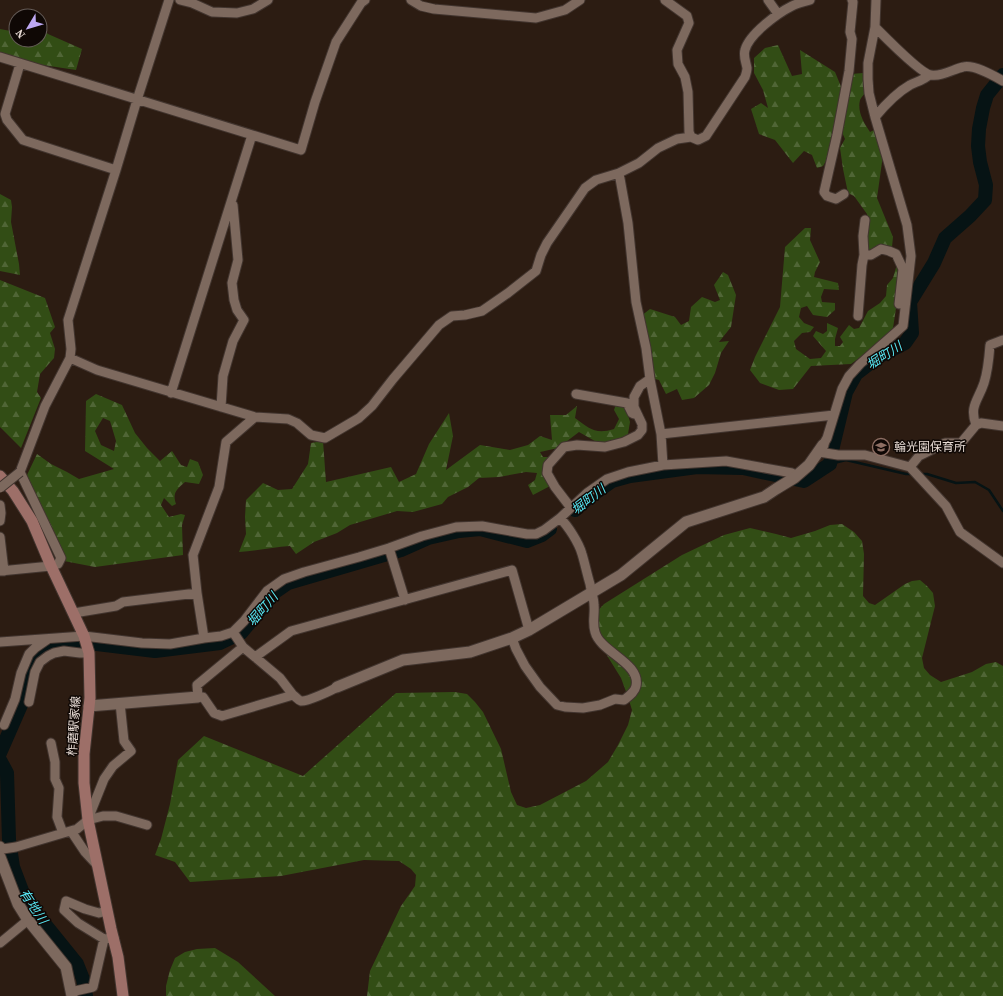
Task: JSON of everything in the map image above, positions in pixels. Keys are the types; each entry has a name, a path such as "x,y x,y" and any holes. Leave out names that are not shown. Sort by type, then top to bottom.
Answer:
{"main road":[{"name":"柞磨駅家線","path":"0,476 13,491 32,521 87,645 89,706 84,754 84,782 88,820 108,911 109,939 118,957 123,996"}],"street":[{"path":"0,488 20,472 45,406 70,358 71,349 68,320 168,0"},
{"path":"180,0 192,3 212,12 237,13 253,9 268,0"},
{"path":"0,57 301,150 315,102 336,42 361,3 365,0"},
{"path":"411,0 421,6 434,9 536,18 565,10 580,0"},
{"path":"665,0 687,16 689,23 677,50 678,64 685,76 688,92 689,132 691,137"},
{"path":"768,0 778,14"},
{"path":"70,358 97,370 255,417 288,419 297,423 311,435 325,438 359,418 372,406 439,325 452,316 482,311 512,290 536,270 547,243 585,188 596,180 619,173 639,163 658,148 677,139 691,137 698,140 706,136 745,77 747,69 744,57 745,50 748,42 754,34 778,14 794,5 810,0"},
{"path":"844,194 836,199 827,196 824,192 849,71 852,39 850,32 852,0"},
{"path":"234,632 242,645 280,678 293,695 300,701 306,700 403,660 470,652 512,638 529,630 621,575 686,522 764,497 794,478 810,465 821,448 842,389 849,376 860,364 903,326 911,256 909,240 869,93 868,63 875,27 876,0"},
{"path":"875,27 915,65 929,75"},
{"path":"20,64 5,114 6,120 23,140 116,170"},
{"path":"875,117 892,98 908,86 926,78 929,75 953,71 965,66 975,68 994,76 1003,82"},
{"path":"171,393 252,135"},
{"path":"619,173 628,223 636,302 646,348 650,379 661,434 663,465"},
{"path":"221,407 223,376 234,341 244,320 237,310 234,300 232,283 238,260 233,205 230,204"},
{"path":"858,316 864,255 863,236 866,220"},
{"path":"864,255 871,255 881,249 889,250 896,254 903,269 899,312 904,314"},
{"path":"976,425 973,417 974,406 984,383 990,346 1003,340"},
{"path":"571,508 555,487 547,473 548,465 564,447 577,445 605,447 624,442 638,434 642,430 642,424 634,407 634,397 640,386 650,379"},
{"path":"576,394 627,403 632,413 638,414"},
{"path":"661,434 834,415"},
{"path":"204,638 193,555 219,487 226,442 255,417"},
{"path":"910,467 919,456 945,443 961,443 976,425 981,423 1003,426"},
{"path":"821,448 838,455 865,455 910,467 946,506 960,532 1003,563"},
{"path":"0,642 34,644 49,638 87,645 142,643 170,644 221,636 234,632 267,591 284,579 304,572 359,558 422,536 456,527 482,526 527,534 536,534 560,518 587,493 607,479 628,472 663,465 726,461 792,473 794,478"},
{"path":"0,537 2,571 52,566 58,564 61,558 20,472"},
{"path":"0,505 0,521"},
{"path":"512,638 516,649 540,687 557,705 583,708 600,705 615,699 624,700 636,687 636,678 630,668 619,657 600,643 595,633 593,624 594,604 582,552 567,525 560,518"},
{"path":"389,548 405,600"},
{"path":"255,657 291,631 512,570 529,630"},
{"path":"74,613 116,606 123,602 197,592"},
{"path":"34,644 40,662"},
{"path":"4,725 15,699 20,673 34,644"},
{"path":"29,702 35,672 40,662 54,653 64,651 80,653 87,645"},
{"path":"198,697 197,685 242,645"},
{"path":"89,706 203,697 214,714 222,716 293,695"},
{"path":"88,820 104,778 113,766 131,751 124,741 120,703"},
{"path":"51,743 55,762 55,778 59,788 57,817 67,832 98,867"},
{"path":"108,911 99,912 85,909 66,901 64,910 78,923 109,939 93,987 73,993 66,967 28,920 18,904 1,850 77,829 88,820 103,816 116,816 147,825"},
{"path":"0,943 28,920"}],"green space":[{"path":"0,29 8,30 8,48 48,48 48,34 82,49 76,70 23,62 0,53"},
{"path":"778,45 792,76 802,74 800,50 835,72 842,89 829,156 823,166 817,168 812,155 804,151 793,163 775,140 759,134 751,109 761,103 768,108 763,90 754,73 754,58 765,48"},
{"path":"863,73 866,92 860,100 859,109 863,121 870,132 876,129 883,155 877,198 893,237 892,247 880,246 869,252 865,241 868,223 867,214 854,196 848,193 840,148 845,139 841,130 851,74"},
{"path":"0,194 11,200 11,222 20,275 0,271"},
{"path":"805,228 811,228 810,240 820,262 814,277 838,283 839,290 824,289 821,297 822,302 835,303 835,310 827,317 813,315 807,306 801,308 799,317 804,323 814,327 810,332 802,333 794,341 796,349 810,359 821,358 826,351 813,336 816,331 823,334 827,331 827,323 838,328 835,346 840,346 843,342 840,337 849,325 854,329 859,328 868,311 880,303 886,296 887,285 893,278 897,264 900,282 893,328 870,350 851,364 811,366 793,389 779,390 760,383 750,370 780,307 785,247"},
{"path":"723,272 728,275 736,295 731,327 719,342 729,341 721,353 715,373 709,385 694,398 682,400 677,389 666,394 659,380 655,379 641,316 650,309 675,317 681,325 689,321 691,307 702,297 715,302 720,300 714,285"},
{"path":"0,280 45,298 55,327 50,333 55,349 54,358 40,374 37,392 41,398 21,448 0,427"},
{"path":"96,394 122,405 135,433 160,461 172,451 181,465 187,467 190,459 198,462 203,475 199,484 185,482 175,494 176,504 172,506 164,498 161,505 169,517 181,514 185,515 182,525 183,555 95,567 64,561 27,475 37,454 51,464 79,479 114,469 85,451 86,401","holes":["103,418 110,421 116,441 114,451 101,445 95,431"]},
{"path":"616,404 626,408 630,422 628,434 620,440 600,444 579,432 558,448 540,452 543,457 552,457 546,464 552,485 533,495 528,485 535,480 537,473 526,472 499,477 479,478 468,487 448,497 442,504 413,512 397,511 350,525 337,533 314,542 296,554 290,546 239,552 246,534 246,500 263,483 278,490 292,489 308,464 311,443 323,441 326,482 391,467 399,482 416,474 429,444 449,413 453,436 446,470 480,445 510,450 528,445 540,436 552,440 550,415 566,415 577,406 575,418 588,427 597,431 614,429 619,419 614,410"},
{"path":"842,524 854,532 862,541 864,554 863,596 869,603 875,605 905,584 912,581 920,580 933,593 935,606 922,658 924,668 930,675 941,682 972,672 986,664 996,662 1003,666 1003,996 367,996 370,971 401,906 415,886 416,875 411,869 399,861 364,860 281,876 190,882 175,862 155,855 161,839 170,804 178,760 204,736 303,776 396,693 455,692 467,694 483,712 501,749 511,792 517,805 526,808 540,805 586,781 608,762 628,725 632,710 621,678 593,633 591,618 604,604 682,555 724,535 750,528 791,538 830,525"},
{"path":"215,948 238,962 275,996 166,996 166,986 175,958 185,952 197,949"}],"waterway":[{"name":"堀町川","path":"575,510 588,498 612,481 630,476 697,467 743,468 804,481 830,464 846,392 856,374 878,357 905,343 912,333 910,302 934,263 945,238 970,216 985,200 986,185 980,162 978,146 979,129 987,95 1003,75"},
{"path":"830,464 846,460 906,474 913,474"},
{"path":"920,474 927,474 956,483 975,482 989,490 1003,511"},
{"name":"堀町川","path":"0,753 25,696 28,664 42,649 54,643 72,641 155,651 220,643 241,633 275,592 288,583 401,550 428,538 459,531 480,529 527,541 542,535 550,529"},
{"name":"有地川","path":"0,760 7,773 9,840 13,867 24,896 77,964 83,979 86,996"}],"place":[{"name":"輪光園保育所","path":"881,447"}]}
